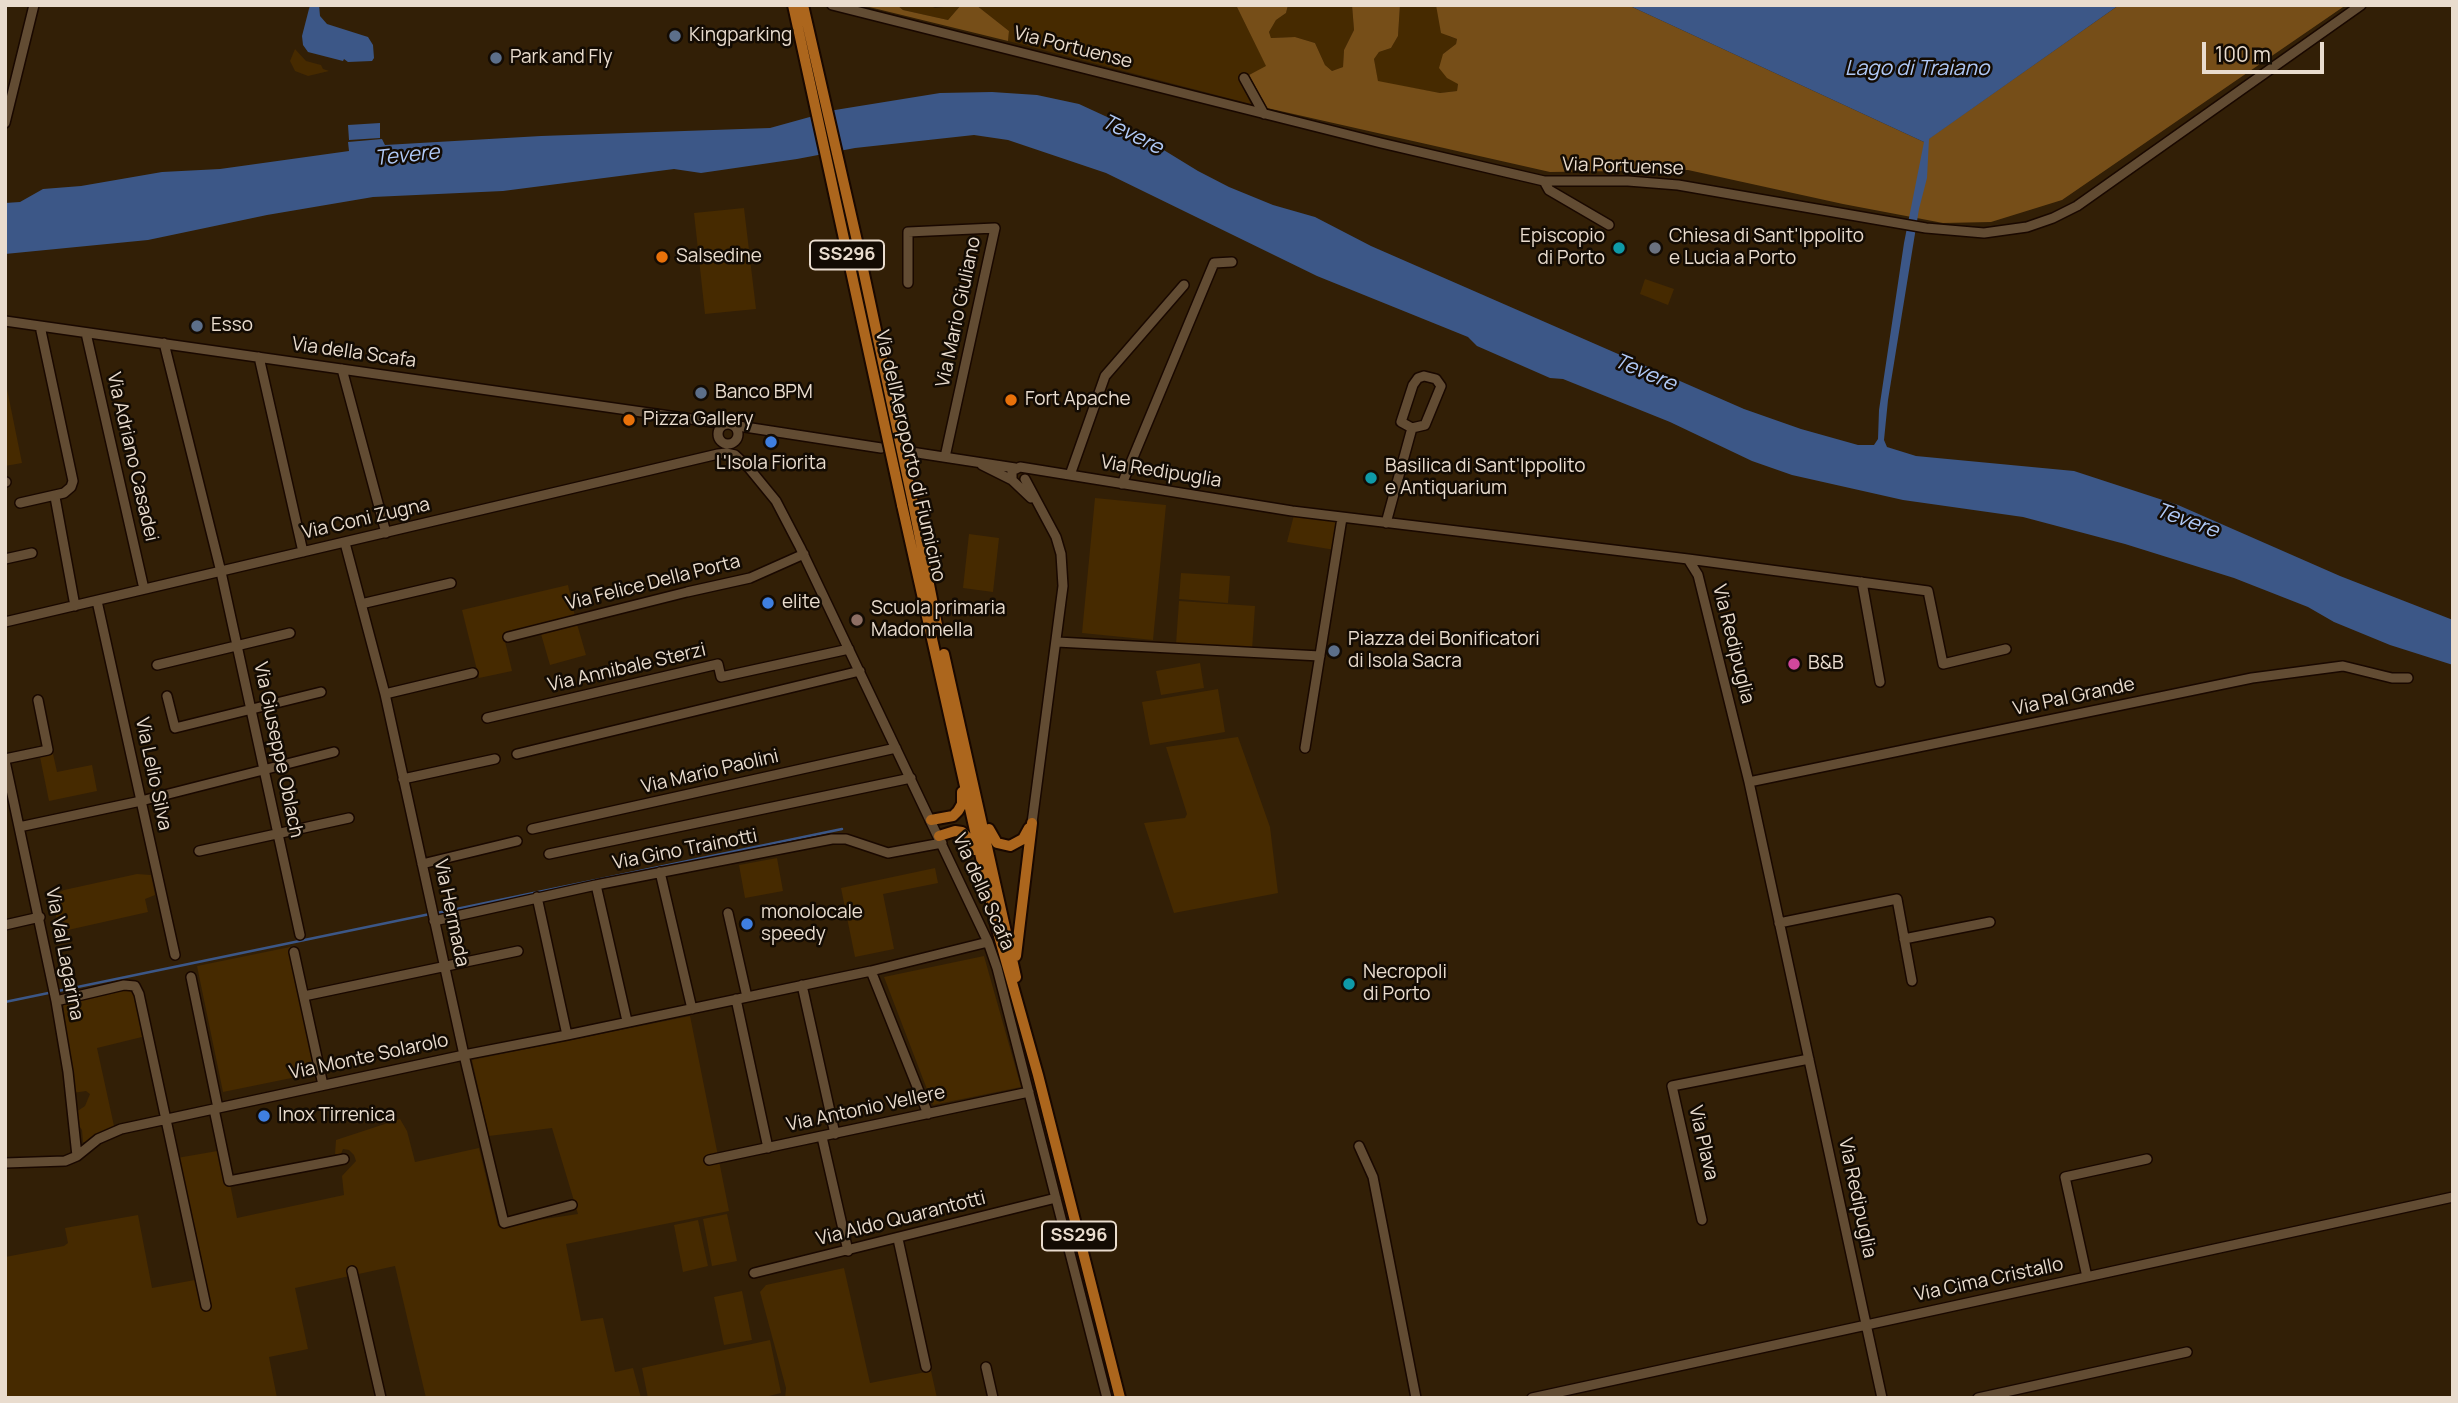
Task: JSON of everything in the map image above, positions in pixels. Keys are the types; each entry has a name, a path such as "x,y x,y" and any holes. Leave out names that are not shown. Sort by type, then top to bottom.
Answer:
{"main road":[{"name":"Via dell'Aeroporto di Fiumicino","path":"793,5 937,623 1038,1075 1120,1398"},
{"name":"Via dell'Aeroporto di Fiumicino","path":"803,5 857,241 961,768 996,929 1038,1075"},
{"path":"931,820 953,816 960,807 961,768"},
{"path":"979,807 993,839 1003,846 1013,846 1023,839 1032,823"},
{"path":"1016,976 1016,942 1032,823"},
{"path":"941,839 954,831 962,832 971,841 984,871"}],"street":[{"path":"5,123 34,5"},
{"name":"Via Portuense","path":"832,5 1264,114 1544,181 1678,184 1968,233 2027,227 2064,212 2090,197 2361,5"},
{"path":"1244,78 1264,114"},
{"path":"5,81 16,83"},
{"path":"1544,181 1549,190 1609,225"},
{"name":"Via Mario Giuliano","path":"908,283 908,232 996,228 945,457"},
{"path":"1122,484 1214,263 1232,262"},
{"path":"1070,475 1105,376 1184,285"},
{"name":"Via della Scafa","path":"5,321 756,430"},
{"path":"20,503 55,497 69,490 73,481 40,326"},
{"name":"Via Adriano Casadei","path":"86,333 144,589"},
{"name":"Via Giuseppe Oblach","path":"164,343 221,572 300,935"},
{"path":"259,356 303,552"},
{"path":"342,369 386,533"},
{"path":"1424,376 1436,379 1441,386 1425,425 1412,428 1401,422 1413,385 1418,378 1424,376"},
{"path":"697,420 726,443 756,430 881,448"},
{"path":"718,454 719,430 729,424 738,431 735,455"},
{"path":"1386,523 1412,428"},
{"name":"Via Redipuglia","path":"911,452 1342,517 1688,559 1698,575 1749,782 1882,1398"},
{"name":"Via Coni Zugna","path":"5,622 718,454 735,455"},
{"name":"Via della Scafa","path":"735,455 776,501 804,554 988,942 997,968 1107,1398"},
{"path":"975,461 1020,483 1040,471"},
{"path":"1032,823 1063,586 1061,554 1049,522 1026,479 1026,471 1019,468 1011,473 1013,481 1039,506"},
{"path":"55,497 75,606"},
{"path":"1305,748 1342,517"},
{"name":"Via Hermada","path":"345,543 385,694 503,1223 572,1205"},
{"path":"5,559 32,553"},
{"name":"Via Felice Della Porta","path":"508,637 750,578 804,554"},
{"path":"1688,559 1928,591 1943,664 2006,649"},
{"path":"1862,582 1880,682"},
{"path":"361,604 451,583"},
{"name":"Via Lelio Silva","path":"97,601 175,954"},
{"path":"157,665 290,633"},
{"path":"1057,642 1320,656"},
{"name":"Via Annibale Sterzi","path":"487,719 718,664 721,677 849,649"},
{"name":"Via Pal Grande","path":"1749,782 2252,678 2343,666 2392,678 2408,678"},
{"path":"517,754 860,671"},
{"path":"385,694 473,673"},
{"path":"167,696 175,728 321,692"},
{"path":"5,760 48,750 38,700"},
{"name":"Via Mario Paolini","path":"532,830 896,748"},
{"path":"19,827 141,801 334,752"},
{"path":"403,779 495,759"},
{"name":"Via Val Lagarina","path":"5,760 53,984 68,1072 77,1156"},
{"path":"549,854 911,778"},
{"path":"198,851 349,818"},
{"name":"Via Gino Trainotti","path":"434,920 832,839 846,839 888,853 941,839"},
{"path":"422,864 517,841"},
{"path":"660,872 692,1009"},
{"path":"596,885 627,1021"},
{"path":"537,897 567,1035"},
{"path":"1779,923 1897,900 1913,981"},
{"path":"728,913 747,997"},
{"path":"5,925 40,917"},
{"path":"1905,939 1990,922"},
{"name":"Via Monte Solarolo","path":"5,1163 65,1161 77,1156 98,1139 121,1129 871,971 988,942"},
{"path":"303,996 517,951"},
{"path":"294,952 323,1085"},
{"path":"871,971 928,1114"},
{"path":"191,977 229,1181 344,1159"},
{"path":"56,1001 124,985 135,986 139,994 206,1306"},
{"path":"802,985 835,1134"},
{"path":"736,999 768,1148"},
{"name":"Via Plava","path":"1702,1220 1672,1086 1809,1059"},
{"name":"Via Antonio Vellere","path":"709,1160 1029,1092"},
{"path":"822,1137 848,1251"},
{"path":"1359,1146 1373,1177 1416,1398"},
{"path":"2087,1277 2065,1177 2147,1159"},
{"name":"Via Cima Cristallo","path":"1532,1398 2453,1196"},
{"name":"Via Aldo Quarantotti","path":"754,1273 1056,1198"},
{"path":"898,1239 926,1367"},
{"path":"352,1271 381,1398"},
{"path":"1978,1398 2187,1352"},
{"path":"986,1367 993,1398"}],"shaded area":[{"path":"861,5 897,5 903,10 948,20 961,5 976,5 1009,31 1008,41"},
{"path":"897,5 929,5 935,8 961,5 948,20 903,10"},
{"path":"976,5 1236,5 1267,67 1239,79 1251,104 1008,41 1009,31"},
{"path":"1236,5 1288,5 1286,13 1276,20 1269,32 1271,38 1295,37 1315,43 1325,65 1332,71 1343,67 1344,50 1354,30 1352,5 1400,5 1398,36 1391,48 1379,52 1374,59 1378,81 1440,93 1457,91 1458,84 1447,78 1439,68 1443,54 1456,44 1457,39 1441,33 1436,5 1628,5 1924,142 2119,5 2346,5 2062,200 1991,222 1943,223 1688,170 1550,172 1267,108 1249,75 1266,66"},
{"path":"1288,5 1352,5 1354,30 1344,50 1343,67 1332,71 1325,65 1315,43 1295,37 1271,38 1269,32 1276,20 1286,13"},
{"path":"1400,5 1436,5 1448,36 1457,39 1456,44 1443,54 1458,84 1457,91 1440,93 1378,82 1374,59 1379,52 1391,48 1398,36"},
{"path":"295,49 306,61 321,65 329,71 308,76 295,71 290,61"},
{"path":"744,208 756,309 705,314 694,213"},
{"path":"1645,279 1674,289 1668,305 1640,294"},
{"path":"5,379 22,463 5,466"},
{"path":"1095,498 1166,505 1153,640 1082,633"},
{"path":"1294,515 1339,521 1335,550 1287,542"},
{"path":"969,534 999,538 993,592 963,588"},
{"path":"1181,573 1230,576 1228,603 1179,599"},
{"path":"568,585 575,616 503,633 512,671 479,678 462,610"},
{"path":"1179,601 1255,606 1252,650 1176,644"},
{"path":"577,624 586,655 550,665 541,634"},
{"path":"1200,663 1204,688 1161,695 1156,671"},
{"path":"1218,689 1225,732 1150,745 1142,702"},
{"path":"1238,737 1270,827 1278,893 1174,913 1144,823 1185,818 1187,814 1166,747"},
{"path":"53,754 57,772 92,765 97,791 49,801 40,757"},
{"path":"777,858 783,891 745,898 739,865"},
{"path":"935,868 938,883 883,894 894,949 855,957 841,888"},
{"path":"137,874 151,875 155,895 145,899 148,912 59,932 52,896 64,890"},
{"path":"290,947 316,1073 223,1092 197,966"},
{"path":"984,956 1021,1087 933,1105 884,977"},
{"path":"130,987 135,997 142,1037 97,1048 114,1126 88,1142 83,1142 76,1112 85,1106 90,1094 86,1091 73,1093 63,1003"},
{"path":"690,1016 729,1211 566,1244 581,1321 603,1318 615,1372 633,1368 641,1398 426,1398 395,1266 295,1288 308,1349 269,1357 277,1398 5,1398 5,1257 64,1246 68,1243 65,1228 138,1215 152,1288 200,1279 177,1158 223,1150 237,1218 344,1195 342,1176 356,1161 349,1150 343,1149 341,1154 335,1154 336,1140 400,1119 407,1131 415,1162 479,1148 498,1226 578,1214 552,1128 489,1136 472,1060"},
{"path":"727,1214 737,1261 712,1266 703,1219"},
{"path":"698,1220 708,1266 683,1272 674,1225"},
{"path":"844,1268 870,1383 931,1371 937,1398 785,1398 786,1388 760,1292 766,1285"},
{"path":"742,1291 752,1340 724,1345 714,1297"},
{"path":"770,1340 781,1393 761,1398 648,1398 642,1368"}],"water":[{"path":"310,5 319,5 320,16 327,24 368,37 373,45 372,61 348,62 308,52 303,45 302,36"},
{"path":"1628,5 2119,5 1929,139 1927,178 1919,209 1888,400 1884,440 1887,447 1916,456 2074,471 2178,505 2340,576 2453,620 2453,665 2390,645 2334,622 2308,607 2234,578 2125,544 2023,517 1903,500 1792,475 1752,461 1670,422 1563,379 1550,378 1477,346 1468,337 1317,276 1106,173 1008,140 974,135 855,148 701,173 674,169 503,191 373,197 267,215 148,240 5,254 5,203 20,202 43,189 81,186 162,172 220,169 349,151 348,142 382,139 385,145 541,136 770,128 835,110 940,93 1037,95 1079,104 1118,122 1229,187 1273,205 1315,217 1371,246 1744,409 1858,445 1874,445 1878,439 1879,410 1904,243 1924,142"},
{"path":"380,123 380,138 349,140 348,125"}],"waterway":[{"path":"437,913 842,829"},
{"path":"5,1002 430,914"}],"place":[{"name":"Kingparking","path":"675,36"},
{"name":"Park and Fly","path":"496,58"},
{"name":"Episcopio di Porto","path":"1619,248"},
{"name":"Chiesa di Sant'Ippolito e Lucia a Porto","path":"1655,248"},
{"name":"Salsedine","path":"662,257"},
{"name":"Esso","path":"197,326"},
{"name":"Banco BPM","path":"701,393"},
{"name":"Fort Apache","path":"1011,400"},
{"name":"Pizza Gallery","path":"629,420"},
{"name":"L'Isola Fiorita","path":"771,442"},
{"name":"Basilica di Sant'Ippolito e Antiquarium","path":"1371,478"},
{"name":"elite","path":"768,603"},
{"name":"Scuola primaria Madonnella","path":"857,620"},
{"name":"Piazza dei Bonificatori di Isola Sacra","path":"1334,651"},
{"name":"B&B","path":"1794,664"},
{"name":"monolocale speedy","path":"747,924"},
{"name":"Necropoli di Porto","path":"1349,984"},
{"name":"Inox Tirrenica","path":"264,1116"}],"water label":[{"name":"Lago di Traiano","path":"1917,69"},
{"name":"Tevere","path":"1132,135"},
{"name":"Tevere","path":"407,156"},
{"name":"Tevere","path":"1645,373"},
{"name":"Tevere","path":"2187,521"}]}
